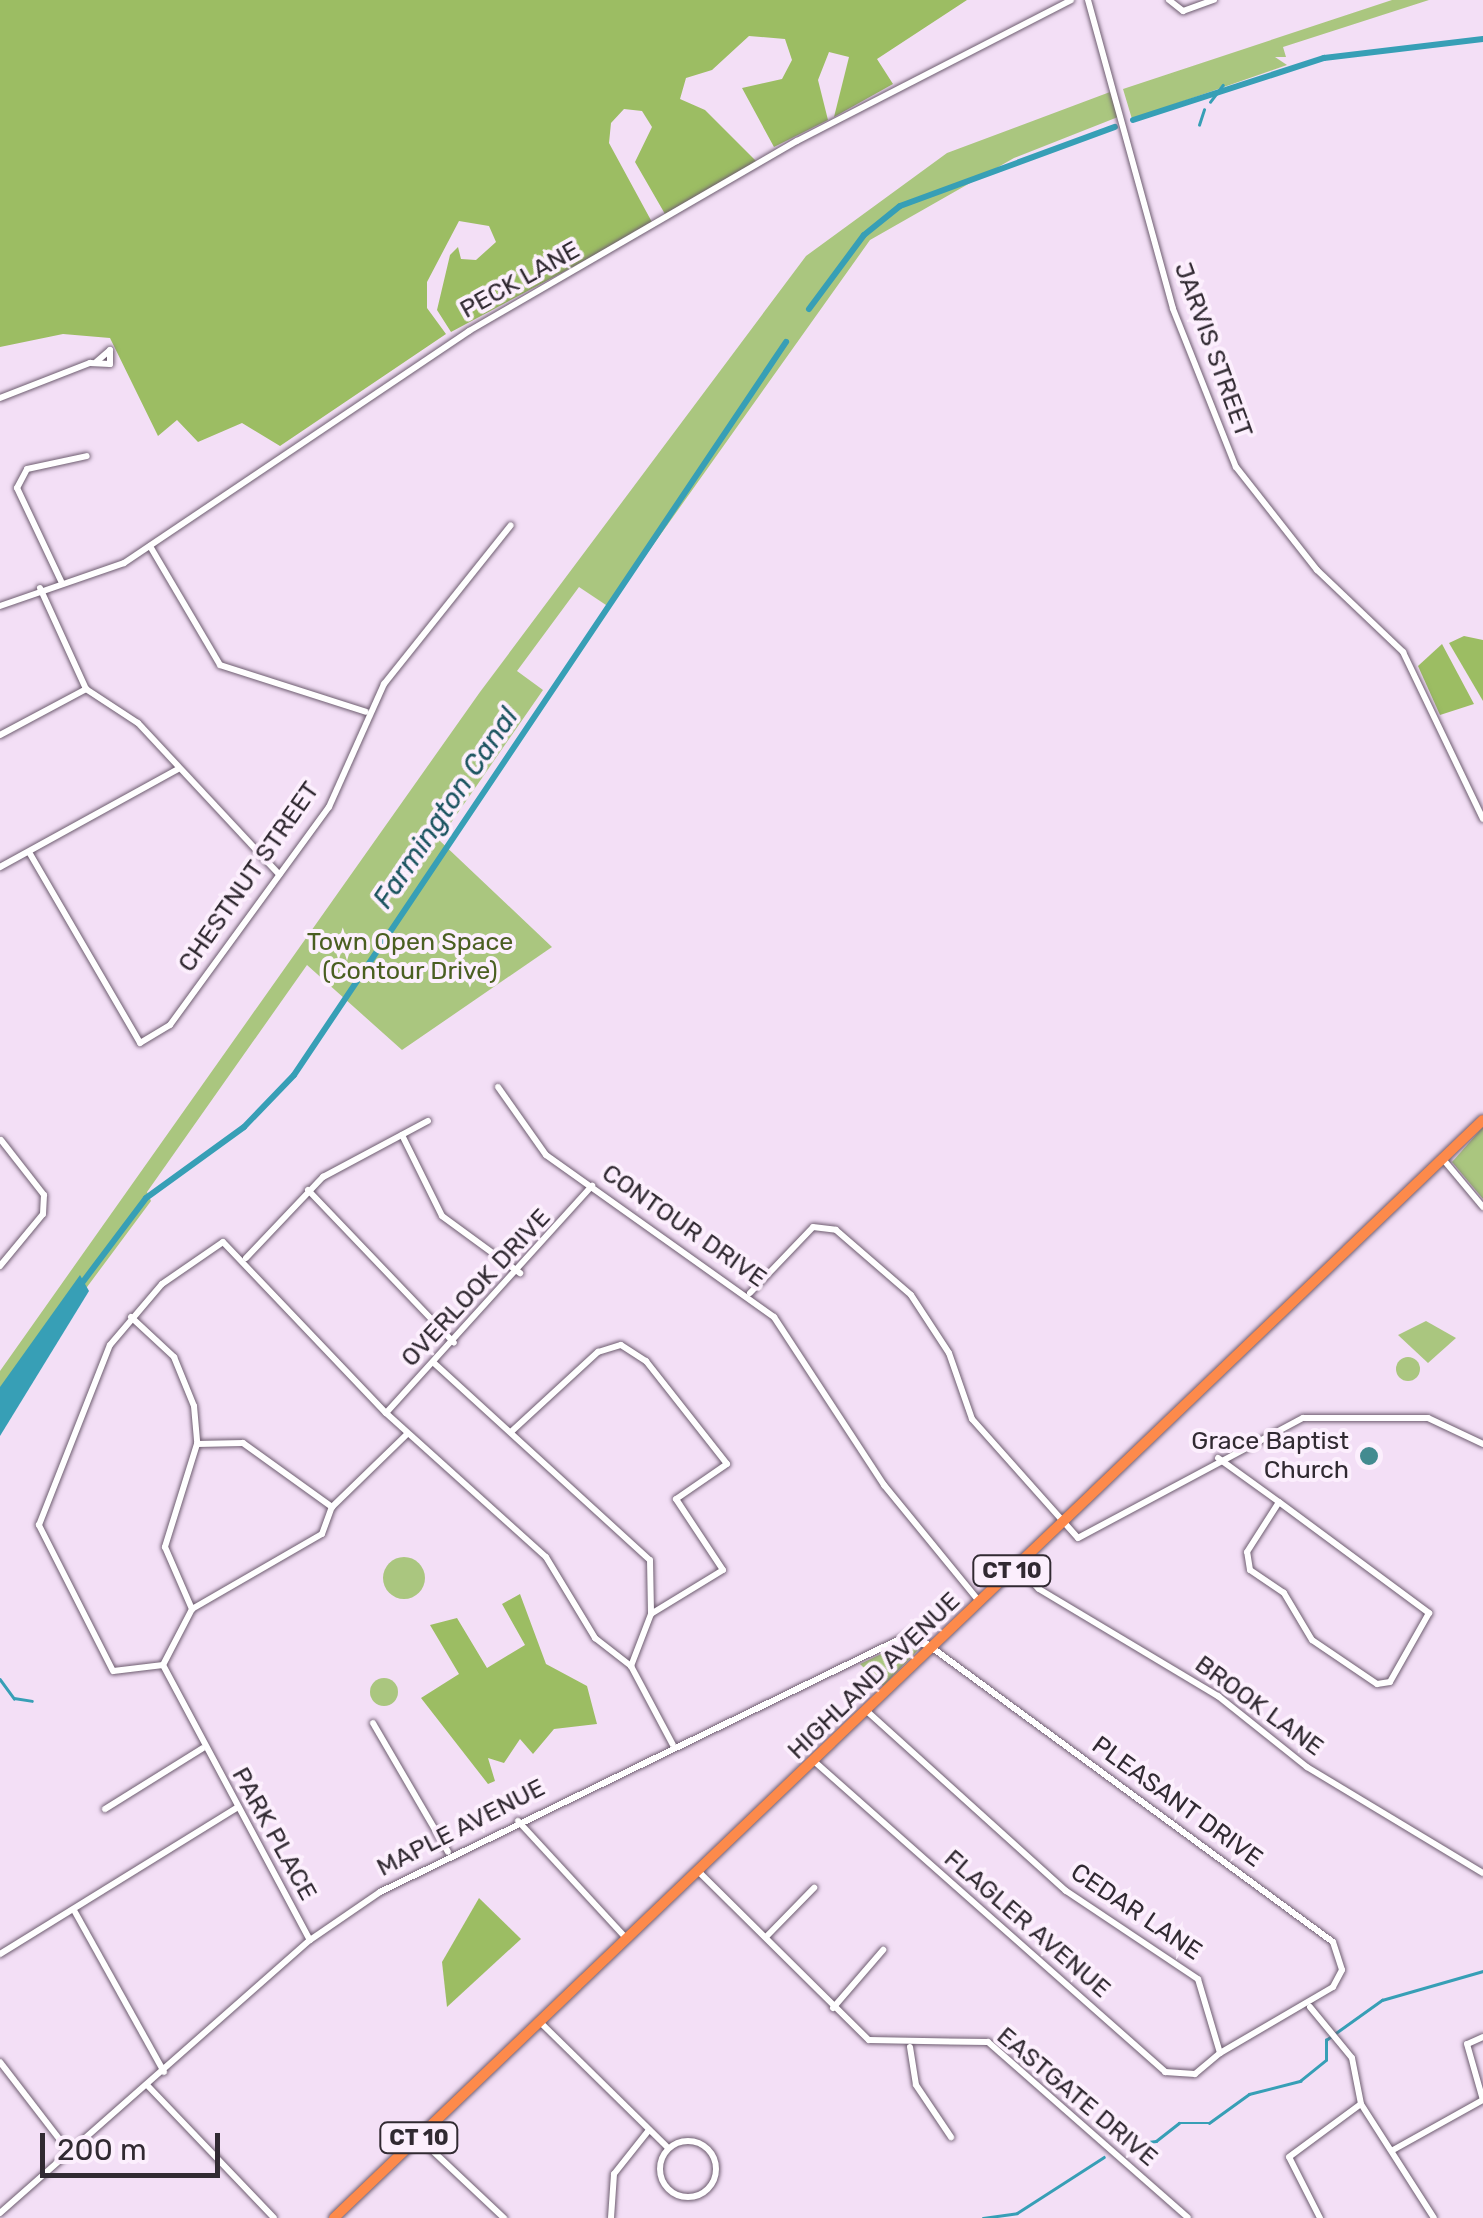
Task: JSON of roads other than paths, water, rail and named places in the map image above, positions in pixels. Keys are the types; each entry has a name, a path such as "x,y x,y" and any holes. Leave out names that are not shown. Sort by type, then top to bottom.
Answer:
{"highway":[{"name":"HIGHLAND AVENUE","path":"334,2218 542,2024 626,1938 815,1762 1483,1120"}],"street":[{"name":"PECK LANE","path":"0,606 61,581 114,568 469,331 798,141 1071,0"},
{"name":"JARVIS STREET","path":"1088,0 1173,310 1236,467 1317,570 1403,652 1483,819"},
{"path":"1169,0 1182,12 1214,0"},
{"path":"0,398 96,362"},
{"path":"61,581 17,488 27,468 88,456"},
{"name":"CHESTNUT STREET","path":"29,852 140,1044 170,1025 329,807 366,712 511,525"},
{"path":"150,546 220,665 366,712"},
{"path":"40,588 86,688 138,723 279,874"},
{"path":"0,735 86,688"},
{"path":"0,867 178,769"},
{"name":"CONTOUR DRIVE","path":"498,1088 524,1135 750,1294 808,1362 884,1485 980,1600"},
{"path":"246,1258 308,1190 428,1121"},
{"path":"402,1135 442,1216 520,1273"},
{"path":"0,1140 44,1194 43,1214 0,1266"},
{"path":"1442,1158 1483,1207"},
{"name":"OVERLOOK DRIVE","path":"386,1413 520,1273 592,1186"},
{"path":"308,1190 454,1342"},
{"path":"750,1294 813,1227 847,1238 912,1295 949,1353 972,1419 1060,1526 1086,1536 1218,1458 1288,1423 1325,1416 1428,1418 1483,1444"},
{"path":"407,1434 332,1507 322,1534 192,1609 162,1665 113,1671 40,1536 92,1379 132,1317 210,1244 246,1258 407,1434 532,1543 594,1638 631,1666 673,1745"},
{"path":"132,1317 174,1357 198,1444 166,1526 173,1578 192,1609"},
{"path":"512,1431 598,1352 621,1346 646,1361 728,1464 676,1500 722,1570 652,1614"},
{"path":"434,1364 639,1544 655,1577 652,1614 631,1666"},
{"path":"198,1444 242,1443 332,1507"},
{"path":"1218,1458 1279,1502 1430,1613 1390,1682 1378,1684 1312,1640 1284,1593 1250,1570 1247,1552 1279,1502"},
{"name":"BROOK LANE","path":"1017,1567 1039,1589 1218,1696 1308,1768 1483,1872"},
{"name":"MAPLE AVENUE","path":"0,2213 310,1940 448,1852 902,1640 934,1646"},
{"name":"PLEASANT DRIVE","path":"934,1646 1333,1942 1342,1970 1310,2007"},
{"name":"PARK PLACE","path":"162,1665 203,1748 310,1940"},
{"name":"CEDAR LANE","path":"866,1710 1066,1891 1198,1979 1220,2053"},
{"path":"373,1722 448,1852"},
{"name":"PARK PLACE","path":"105,1809 203,1748"},
{"name":"FLAGLER AVENUE","path":"815,1762 1165,2072 1195,2074 1220,2053"},
{"path":"0,1954 76,1912 236,1808"},
{"path":"518,1821 626,1938"},
{"name":"EASTGATE DRIVE","path":"699,1872 869,2040 910,2047 962,2036 988,2042 1188,2218"},
{"path":"766,1936 814,1888"},
{"path":"76,1912 164,2072"},
{"path":"833,2008 883,1950"},
{"path":"1220,2053 1310,2007 1352,2058 1361,2104 1434,2218"},
{"path":"542,2024 668,2148"},
{"path":"1393,2150 1483,2100 1467,2044 1483,2037"},
{"path":"910,2047 928,2113 951,2137"},
{"path":"0,2062 70,2153"},
{"path":"148,2086 274,2218"},
{"path":"1320,2218 1290,2157 1361,2104"},
{"path":"611,2218 614,2174 649,2130"},
{"path":"420,2138 504,2218"},
{"path":"697,2144 720,2172 698,2194 676,2194 662,2178 668,2148 697,2144"}],"water":[{"path":"80,1275 89,1291 0,1436 0,1387"}],"waterway":[{"name":"Farmington Canal","path":"1133,120 1324,58 1483,39"},
{"name":"Farmington Canal","path":"1210,102 1223,85"},
{"path":"1199,125 1204,110"},
{"name":"Farmington Canal","path":"809,309 864,235 900,206 1115,127"},
{"name":"Farmington Canal","path":"82,1283 146,1198 244,1127 294,1075 786,342"},
{"path":"0,1679 14,1698 32,1701"},
{"path":"1124,2145 1156,2141 1179,2123 1209,2123 1249,2094 1300,2081 1326,2060 1326,2040 1382,2000 1483,1971"},
{"path":"983,2218 1017,2213 1104,2157"}],"place":[{"name":"Grace Baptist Church","path":"1369,1456"}],"park label":[{"name":"Town Open Space (Contour Drive)","path":"410,958"}]}
